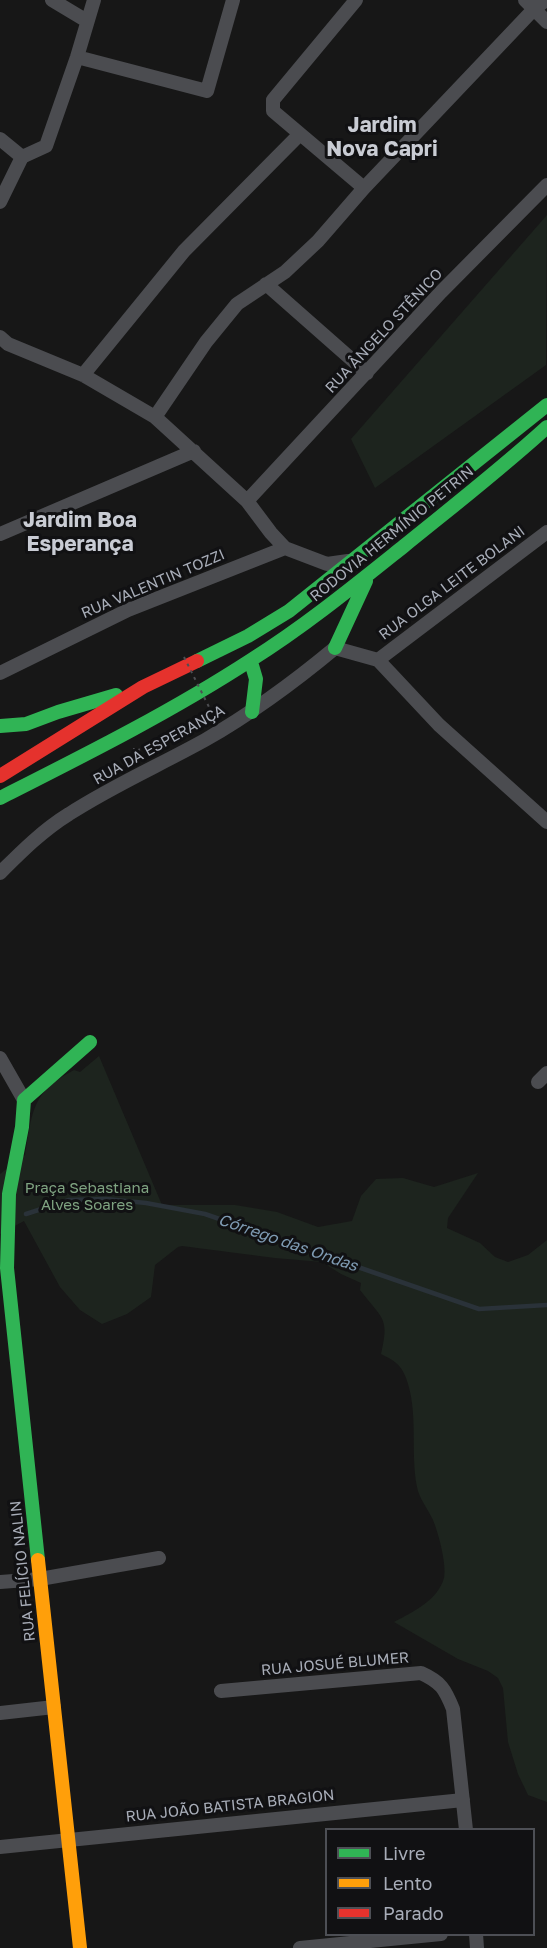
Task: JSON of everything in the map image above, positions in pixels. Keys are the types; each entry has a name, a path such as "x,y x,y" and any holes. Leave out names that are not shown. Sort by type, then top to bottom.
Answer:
{"main road":[{"name":"RODOVIA HERMÍNIO PETRIN","path":"0,776 143,687 248,636 303,601 547,405"},
{"name":"RODOVIA HERMÍNIO PETRIN","path":"0,798 162,715 251,662 351,591 504,466 547,427"},
{"path":"335,648 369,574"},
{"path":"251,662 256,680 252,712"},
{"path":"0,726 26,724 143,687"},
{"path":"0,804 49,774"},
{"path":"24,1100 90,1042"},
{"name":"RUA FELÍCIO NALIN","path":"24,1100 22,1137 13,1167 8,1197 7,1268 80,1948"}],"street":[{"path":"52,0 87,21"},
{"path":"0,202 22,157 46,146 94,0"},
{"path":"77,57 207,91 233,0"},
{"path":"357,0 273,100 273,111 364,188"},
{"path":"155,417 206,342 237,304 285,272 318,241 530,5 546,0"},
{"path":"530,5 547,22"},
{"path":"83,375 184,250 300,134"},
{"path":"0,139 22,157"},
{"name":"RUA ÂNGELO STÊNICO","path":"247,501 441,292 547,185"},
{"path":"266,284 367,373"},
{"path":"3,342 83,375 155,417 247,501 285,548 327,564 350,561"},
{"path":"0,534 194,451"},
{"name":"RUA OLGA LEITE BOLANI","path":"378,660 547,532"},
{"name":"RUA VALENTIN TOZZI","path":"1,668 128,610 285,548"},
{"path":"335,648 378,660 440,725 547,822"},
{"name":"RUA DA ESPERANÇA","path":"0,873 40,835 69,814 204,741 252,712 290,686 335,648"},
{"path":"0,1058 24,1100"},
{"path":"0,1582 40,1579 159,1558"},
{"name":"RUA JOSUÉ BLUMER","path":"221,1691 421,1673 436,1680 446,1691 453,1709 463,1800"},
{"path":"0,1713 54,1707"},
{"path":"463,1800 466,1828"},
{"name":"RUA JOÃO BATISTA BRAGION","path":"0,1847 463,1800"},
{"path":"300,1948 430,1936"}],"path":[{"path":"183,657 210,709"}],"green space":[{"path":"547,215 546,365 375,488 351,439"},
{"name":"Praça Sebastiana Alves Soares","path":"99,1056 162,1205 235,1205 277,1212 318,1227 352,1221 361,1196 376,1179 403,1178 434,1187 478,1173 448,1218 447,1228 480,1243 495,1257 508,1262 528,1255 547,1240 547,1802 528,1795 518,1774 508,1742 503,1688 498,1678 488,1671 458,1659 394,1622 431,1599 441,1586 445,1572 442,1548 435,1525 417,1487 410,1391 402,1369 381,1354 384,1325 379,1313 360,1290 361,1283 322,1262 182,1246 155,1265 151,1297 127,1314 102,1324 80,1310 60,1287 24,1221 0,1234 0,1174 25,1155 36,1104 49,1087 60,1078 74,1070 80,1072"}],"waterway":[{"name":"Córrego das Ondas","path":"26,1214 69,1200 106,1199 146,1203 205,1214 479,1309 547,1305"}],"traffic: fast":[{"path":"197,661 248,636 289,611 547,405"},
{"path":"0,798 159,715 271,647 367,576 547,427"},
{"path":"335,648 366,581"},
{"path":"251,662 256,679 252,712"},
{"path":"0,726 26,724 116,695"},
{"path":"38,1560 7,1268 9,1194 22,1127 24,1100 90,1042"}],"traffic: slow":[{"path":"38,1560 80,1948"}],"traffic: jam":[{"path":"0,776 143,687 197,661"}],"district":[{"name":"Jardim Nova Capri","path":"382,137"},
{"name":"Jardim Boa Esperança","path":"80,532"}]}
